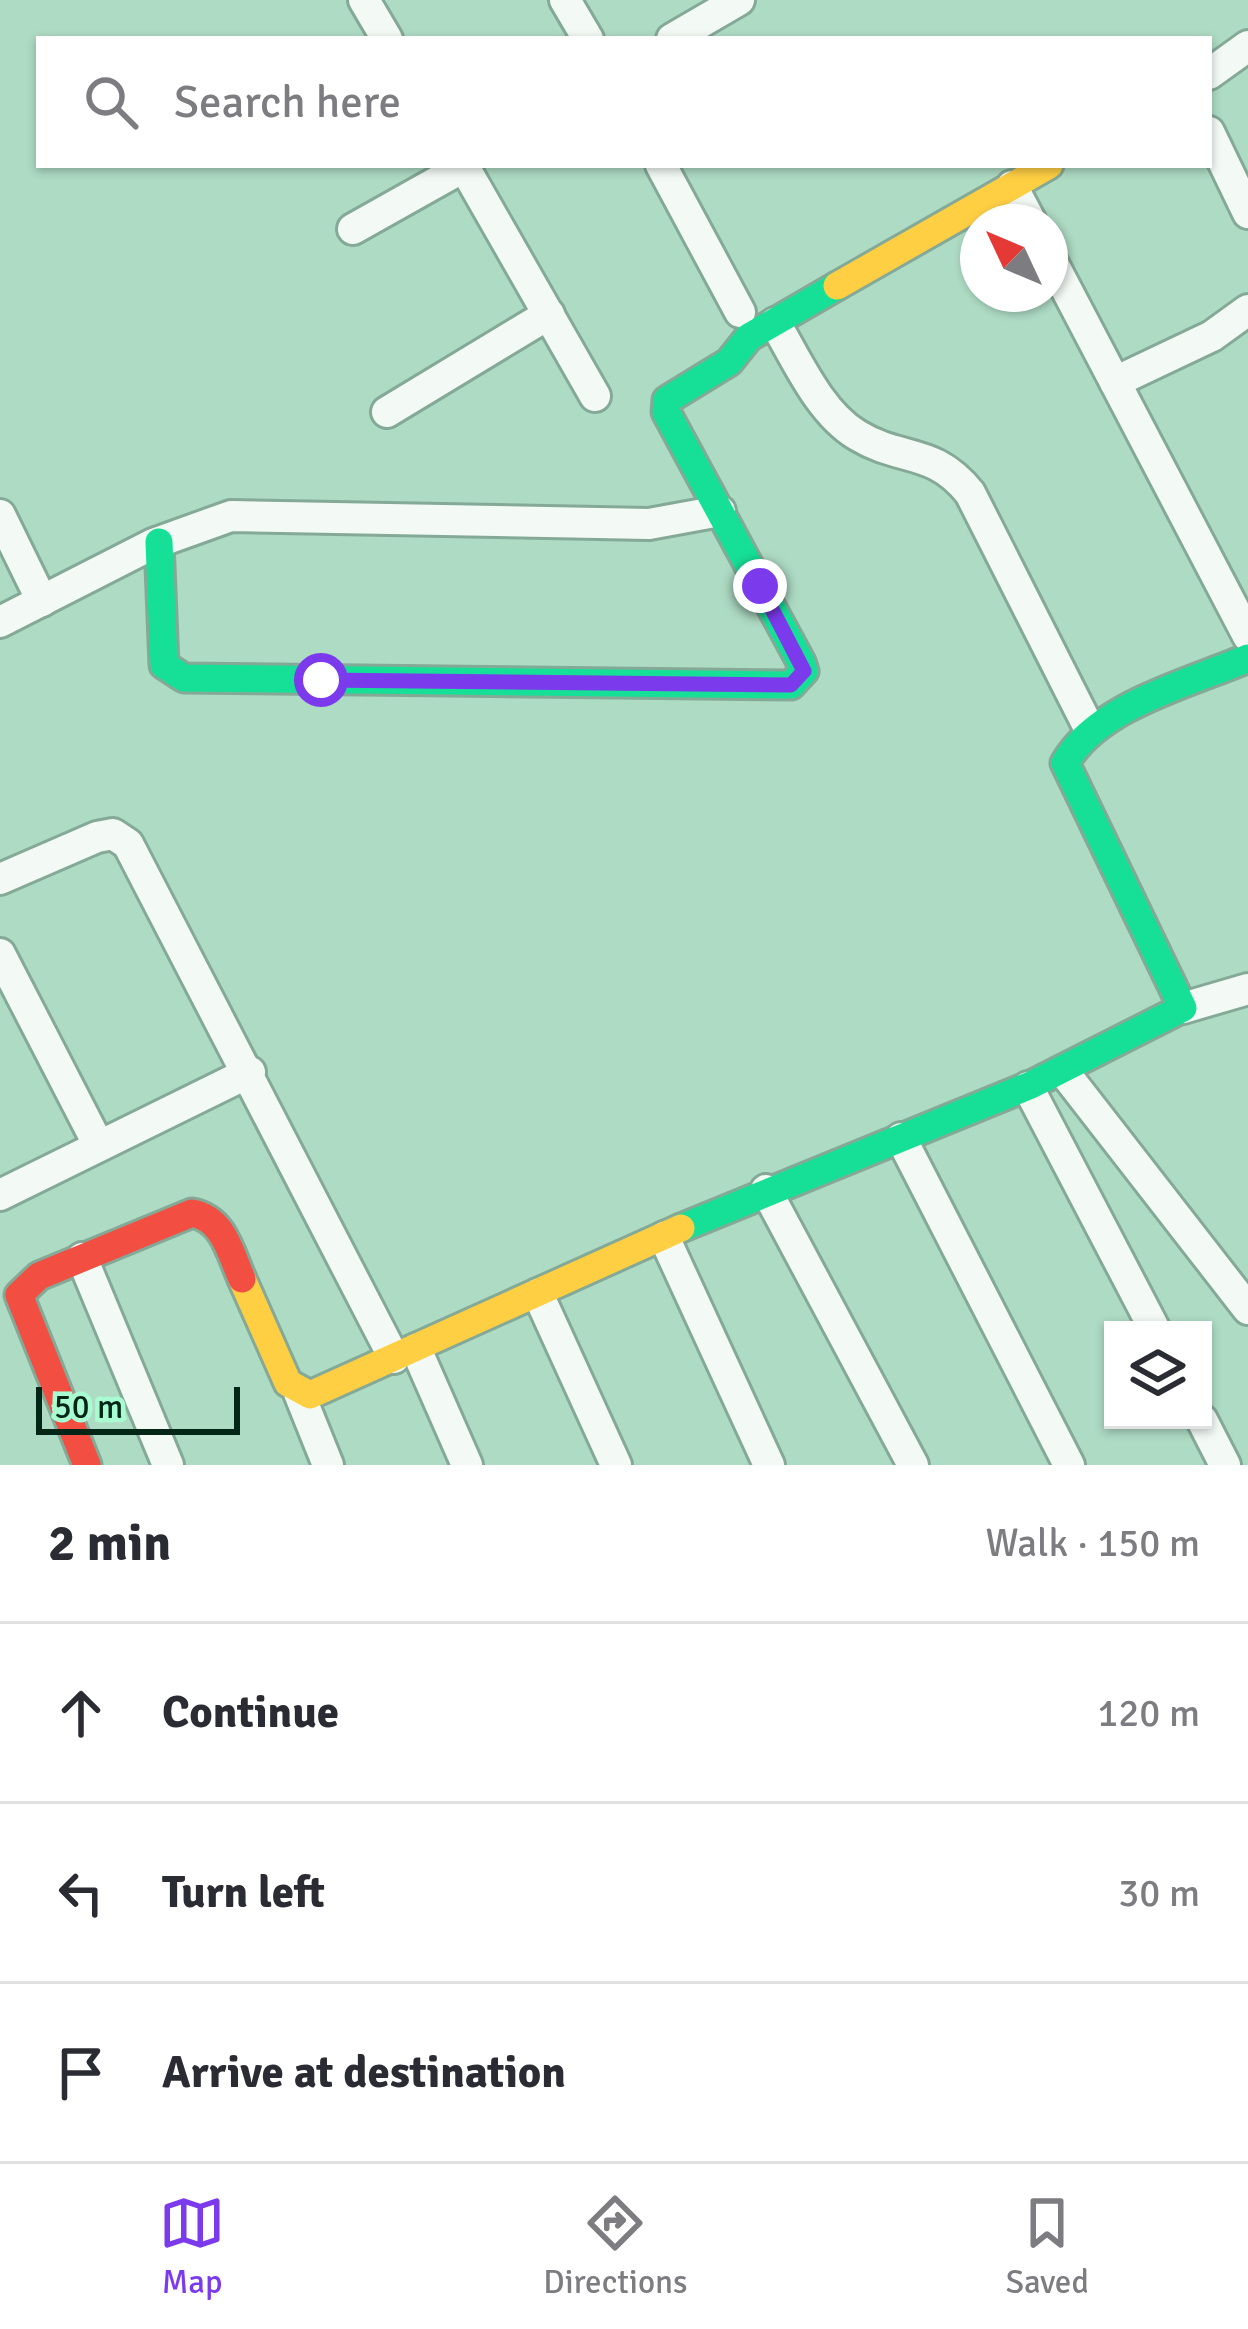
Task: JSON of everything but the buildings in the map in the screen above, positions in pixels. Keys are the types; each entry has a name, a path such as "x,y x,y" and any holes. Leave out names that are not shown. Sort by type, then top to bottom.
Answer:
{"street":[{"path":"364,0 385,36"},
{"path":"565,0 587,36"},
{"path":"677,36 739,0"},
{"path":"1212,72 1248,46"},
{"path":"1212,138 1248,212"},
{"path":"353,229 460,168"},
{"path":"465,168 595,395"},
{"path":"663,168 740,312"},
{"path":"159,542 164,665 184,678 791,685 804,671 801,662 665,406 729,362 749,337 1044,168"},
{"path":"1012,186 1022,204"},
{"path":"1068,292 1248,636"},
{"path":"1115,382 1212,336 1248,310"},
{"path":"387,412 549,314"},
{"path":"775,323 825,404 847,427 859,437 946,466 970,493 1090,730"},
{"path":"0,622 159,542 231,516 649,524 720,512"},
{"path":"0,515 42,601"},
{"path":"1183,1008 1064,763 1068,750 1090,730 1248,658"},
{"path":"0,879 97,837 121,838 467,1465"},
{"path":"0,955 99,1146"},
{"path":"299,1394 310,1395 405,1354 766,1190 1028,1087 1183,1008 1248,989"},
{"path":"1063,1071 1248,1309"},
{"path":"0,1195 250,1072"},
{"path":"1028,1087 1150,1321"},
{"path":"901,1138 1069,1465"},
{"path":"766,1190 913,1465"},
{"path":"87,1465 20,1295 39,1276 192,1213 208,1216 219,1227 328,1465"},
{"path":"664,1237 769,1465"},
{"path":"82,1258 168,1465"},
{"path":"538,1294 616,1465"},
{"path":"1207,1429 1226,1465"}],"traffic: fast":[{"path":"159,542 164,665 184,678 791,685 804,671 801,662 666,412 667,400 729,362 749,337 837,286"},
{"path":"681,1228 1031,1085 1183,1008 1065,763 1080,743 1122,711 1248,658"}],"traffic: slow":[{"path":"837,286 1044,168"},
{"path":"242,1279 288,1383 310,1395 681,1228"}],"traffic: jam":[{"path":"87,1465 19,1295 39,1276 192,1213 219,1229 242,1279"}],"route":[{"path":"321,680 791,685 804,671 760,586"}]}
